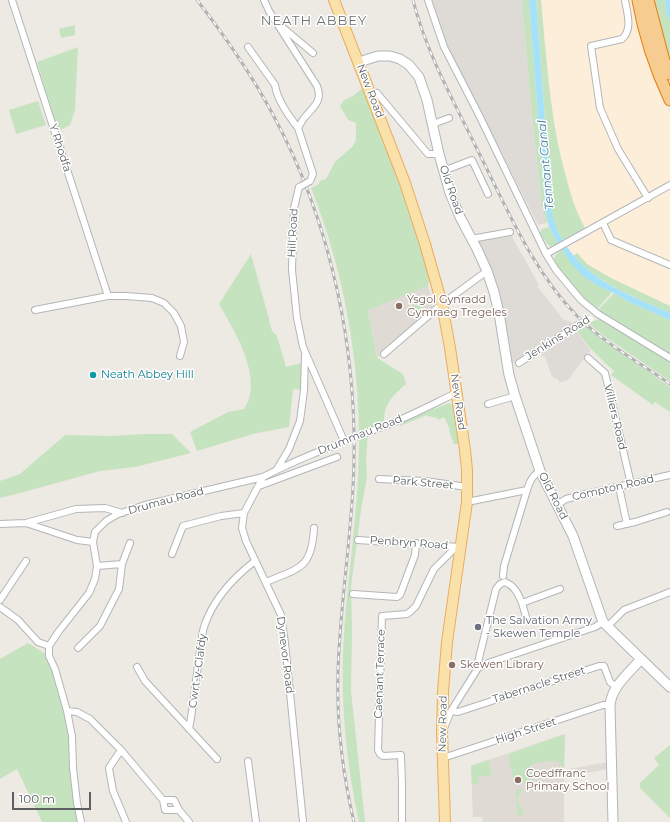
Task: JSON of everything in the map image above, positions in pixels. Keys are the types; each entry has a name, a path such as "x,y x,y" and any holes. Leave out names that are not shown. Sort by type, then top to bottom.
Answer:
{"highway":[{"path":"638,0 640,14 654,60 670,100"},
{"path":"648,0 664,61 670,74"}],"main road":[{"name":"New Road","path":"334,0 405,183 426,244 442,304 465,450 467,502 458,547 447,642 442,732 445,822"},
{"name":"Old Road","path":"359,62 378,56 390,56 400,59 409,65 419,77 424,88 443,171 450,193 487,272 499,313 509,375 540,471 578,547 605,624 670,687"},
{"path":"613,822 611,697 616,687 641,659"}],"street":[{"name":"Y Rhodfa","path":"12,0 26,36 108,296"},
{"path":"264,0 276,23 319,91 316,106 304,118 298,128"},
{"path":"428,0 444,47 479,115 546,254 556,270 581,300 598,314 670,358"},
{"path":"625,0 629,26 625,36 622,39 591,46 600,108 618,149 648,198"},
{"path":"276,23 313,53"},
{"name":"Hill Road","path":"248,47 275,85 276,91 298,128 313,174 310,181 299,187 294,208 292,270 297,318 304,347 344,441"},
{"name":"Old Road","path":"377,93 428,154 439,154"},
{"path":"433,124 449,118"},
{"path":"443,171 472,160 488,194"},
{"path":"546,254 670,185"},
{"path":"603,223 611,240 670,265"},
{"path":"471,239 510,232"},
{"path":"384,354 442,304 487,272"},
{"path":"34,310 108,296 152,298 164,303 174,313 181,326 184,342 180,356"},
{"name":"Jenkins Road","path":"519,363 598,314"},
{"path":"277,469 288,449 300,421 304,390 304,347"},
{"name":"Villiers Road","path":"588,358 605,373 631,484"},
{"name":"Drummau Road","path":"263,477 277,469 344,441 389,425 456,393"},
{"path":"488,404 515,396"},
{"name":"Drummau Road","path":"259,486 337,456"},
{"path":"503,576 504,566 531,478 540,471"},
{"name":"Compton Road","path":"557,505 561,501 670,474"},
{"name":"Dynevor Road","path":"263,477 244,513 242,528 246,541 281,615 303,822"},
{"name":"Drumau Road","path":"93,542 95,532 100,526 106,521 122,513 145,505 263,477"},
{"name":"Park Street","path":"379,479 467,487"},
{"path":"619,487 627,524"},
{"path":"467,502 527,490"},
{"path":"0,524 26,523 76,509 105,508 122,513"},
{"path":"617,526 667,512"},
{"path":"172,554 183,526 221,516 244,513"},
{"path":"26,523 77,540 93,542 97,566 95,579 89,593 49,646 49,656 55,669 67,711 72,736 73,768 81,822"},
{"path":"266,582 300,568 309,557 313,541 314,528"},
{"name":"Penbryn Road","path":"358,540 458,547"},
{"path":"78,648 100,626 119,589 122,564 130,543"},
{"path":"353,594 397,597 400,595 415,555 416,543"},
{"name":"Caenant Terrace","path":"402,822 401,755 383,756 378,750 382,616 407,614 416,606 434,569 458,547"},
{"name":"Cwrt-y-Clafdy","path":"189,729 194,705 204,627 217,599 237,574 256,560"},
{"path":"0,600 26,561"},
{"path":"97,566 122,564"},
{"path":"478,668 478,662 496,589 500,584 505,582 513,587 517,592 526,617"},
{"path":"522,603 560,589"},
{"path":"442,732 451,711 478,668 488,663 605,624 624,610 670,592"},
{"path":"0,607 18,620 38,642 49,646"},
{"name":"Tabernacle Street","path":"451,711 458,712 599,666 604,666 610,682 616,687"},
{"path":"137,667 145,681 217,759"},
{"name":"High Street","path":"442,757 603,705 610,705"},
{"path":"67,711 77,712 90,719 120,750 163,800 165,810 179,810"},
{"path":"120,750 109,768 114,791 126,822"},
{"path":"248,761 256,822"},
{"path":"163,800 174,800 179,810 189,822"}],"shaded area":[{"path":"430,0 522,0 541,199 546,223 538,225 480,110 445,45"},
{"path":"541,0 633,0 634,13 645,50 658,88 670,113 670,306 611,278 587,264 578,253 573,256 567,247 589,236 573,203 560,158 553,117"},
{"path":"511,235 539,285 537,286 563,319 576,324 512,364 501,299 492,271 479,241 484,238"},
{"path":"429,278 428,286 433,302 431,312 377,358 368,309"},
{"path":"577,330 591,350 568,380 559,383 559,380 552,377 545,357 540,355"},
{"name":"Coedffranc Primary School","path":"565,734 564,770 608,762 609,769 564,777 564,822 483,822 482,817 473,817 471,766"}],"green space":[{"path":"522,0 529,0 545,206 548,222 546,223 541,199"},
{"path":"536,0 541,0 549,87 560,152 573,201 585,228 563,240 557,230 552,214"},
{"path":"652,0 665,0 667,15 670,20 670,61"},
{"path":"75,25 75,35 61,38 59,29"},
{"path":"78,47 75,110 70,125 58,131 37,62"},
{"path":"365,86 431,277 429,278 428,286 368,310 377,358 403,374 406,384 387,405 384,423 368,429 366,461 367,477 351,587 351,691 365,822 359,822 348,759 343,695 343,652 357,495 359,443 356,377 347,313 340,281 332,250 311,188 319,184 320,181 326,179 335,162 353,146 356,140 356,123 348,120 340,106 344,100 353,96"},
{"path":"38,101 46,125 16,134 9,110"},
{"path":"549,227 558,243 552,247 547,244 540,233 542,229"},
{"path":"562,249 578,269 597,284 612,292 597,309 586,301 554,262 555,256"},
{"path":"577,253 587,264 611,278 670,306 670,313 631,296 607,283 573,256"},
{"path":"251,254 272,331 277,336 286,367 305,362 304,390 293,389 289,427 253,434 197,451 190,432 228,412 244,409 250,397 251,383 246,359 237,336 219,304"},
{"path":"614,293 627,301 670,320 670,354 598,310"},
{"path":"420,298 426,313 418,317 412,301"},
{"path":"600,319 670,362 670,381 604,336 588,323"},
{"path":"585,324 598,336 670,387 670,412 655,402 653,405 611,375 614,371 589,347 577,330"},
{"path":"449,403 453,405 459,444 454,444 444,417 438,420 436,417 433,418 432,416 429,417 427,415 400,426 399,423"},
{"path":"172,434 191,453 135,467 100,471 0,498 0,481 20,474 65,435 112,436"},
{"path":"28,643 49,656 67,711 81,822 42,822 17,769 0,779 0,659"},
{"path":"565,734 564,770 561,764 555,761 535,763 530,766 532,776 530,781 514,783 508,754"},
{"path":"670,745 670,818 640,788 640,783 659,765 654,758"},
{"path":"488,760 492,776 478,777 479,783 472,784 471,766"},
{"path":"564,783 564,791 547,784"},
{"path":"516,790 522,790 518,801 524,815 517,815"}],"water":[{"name":"Tennant Canal","path":"529,0 536,0 552,214 557,230 563,240 558,243 549,227 545,206"},
{"path":"665,0 670,0 670,20 667,15"},
{"path":"567,247 588,270 600,279 627,294 670,313 670,320 627,301 598,286 583,276 570,262 562,249"}],"railway":[{"path":"197,0 227,40 254,82 293,154 311,199 326,246 338,293 352,390 354,439 353,487 340,630 338,693 342,758 354,822"},
{"path":"413,0 425,38 449,94 509,215 547,280 562,300 589,327 612,345 670,384"}],"place":[{"name":"Ysgol Gynradd Gymraeg Tregeles","path":"399,306"},
{"name":"Neath Abbey Hill","path":"93,375"},
{"name":"The Salvation Army - Skewen Temple","path":"478,627"},
{"name":"Skewen Library","path":"452,665"},
{"name":"Coedffranc Primary School","path":"518,780"}],"district":[{"name":"NEATH ABBEY","path":"314,21"}]}
